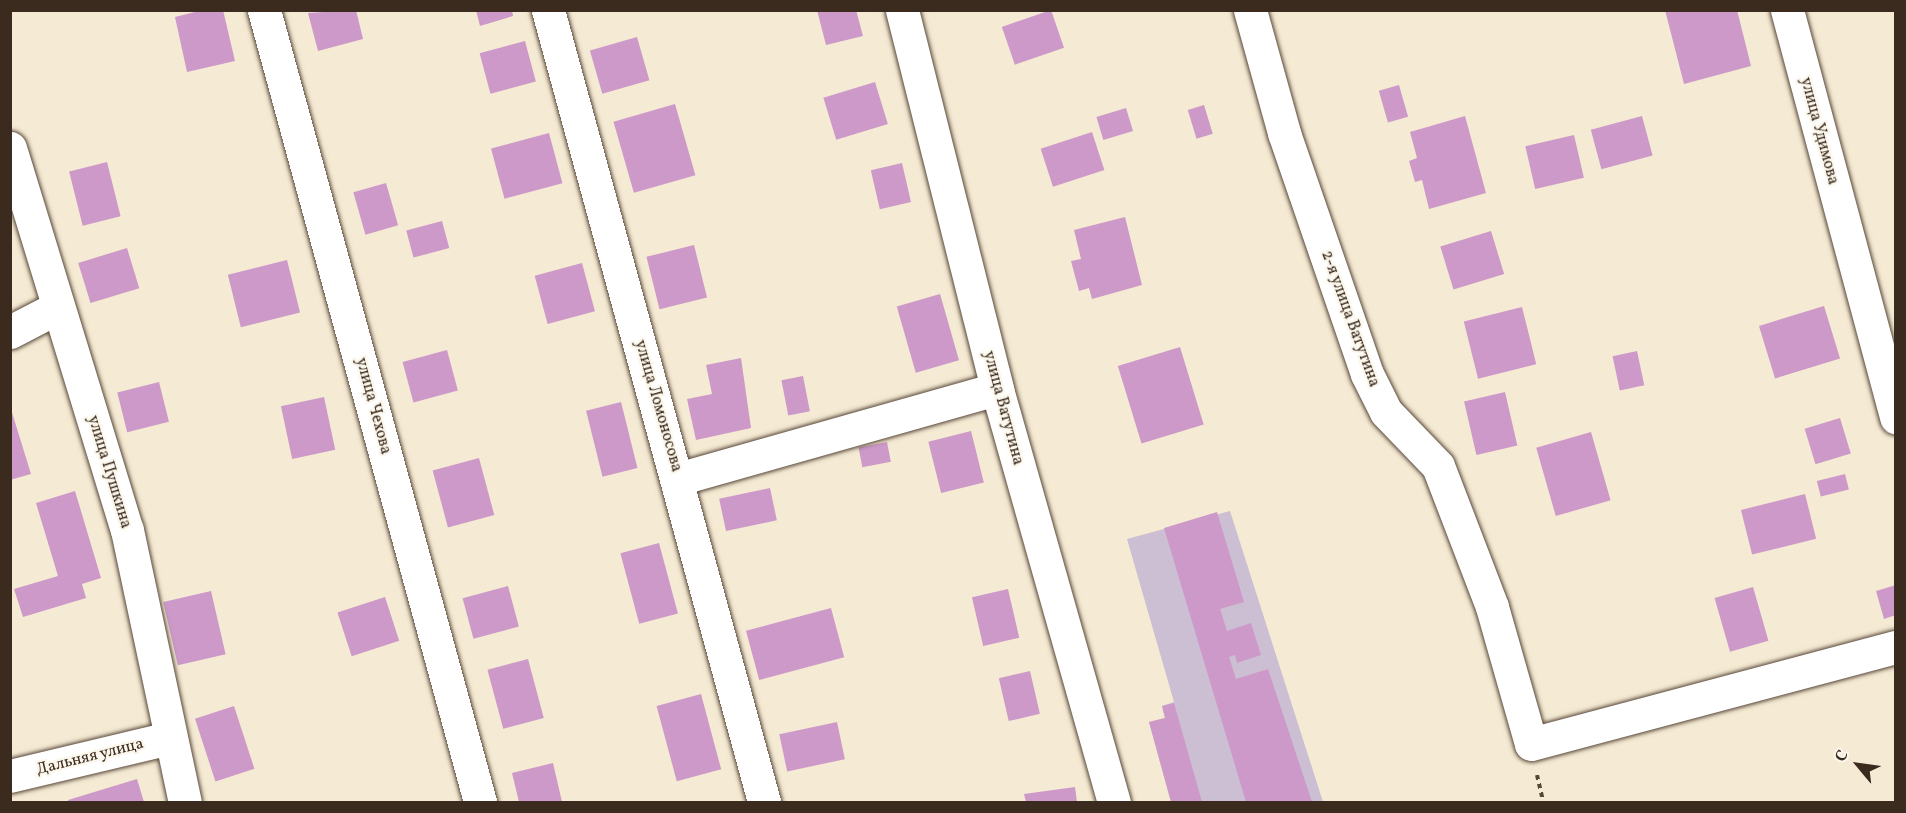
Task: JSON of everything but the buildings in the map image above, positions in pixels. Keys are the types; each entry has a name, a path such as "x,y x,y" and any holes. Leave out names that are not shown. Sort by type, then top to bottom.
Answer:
{"street":[{"name":"улица Чехова","path":"264,10 480,802"},
{"name":"улица Ломоносова","path":"548,10 678,479 764,802"},
{"name":"улица Ватутина","path":"902,10 997,389 1114,802"},
{"name":"2-я улица Ватутина","path":"1250,10 1284,133 1367,374 1386,412 1438,466 1492,607 1531,744 1896,646"},
{"name":"улица Удимова","path":"1787,10 1896,418"},
{"name":"улица Пушкина","path":"10,148 127,530 185,802"},
{"path":"10,332 58,307"},
{"path":"678,479 997,389"},
{"name":"Дальняя улица","path":"10,777 170,738"}],"shaded area":[{"path":"1230,511 1323,802 1171,802 1149,722 1165,718 1162,706 1174,702 1127,539"}]}
